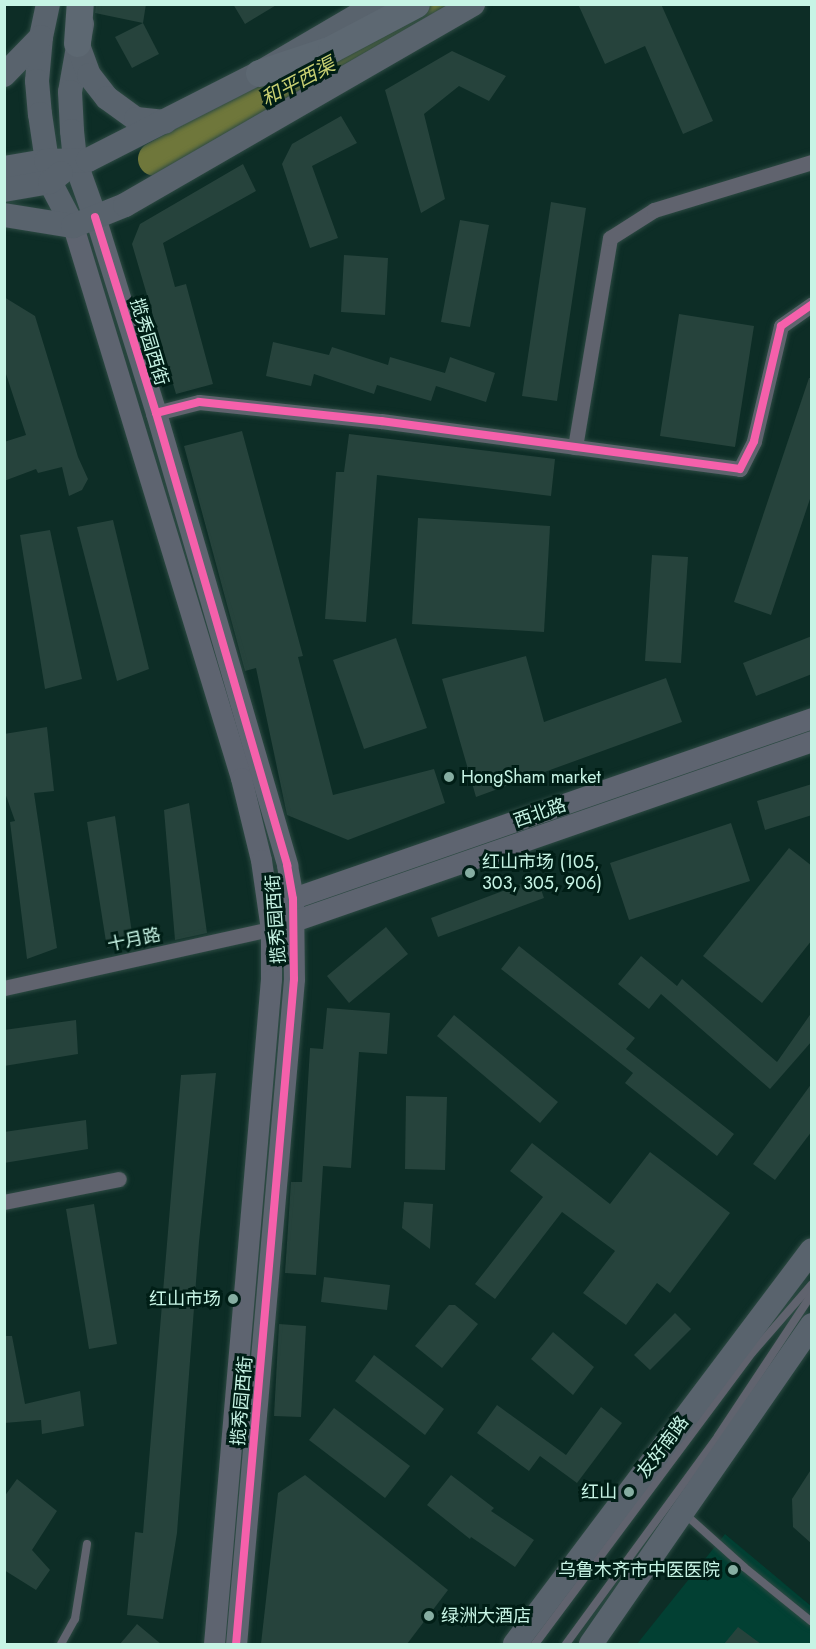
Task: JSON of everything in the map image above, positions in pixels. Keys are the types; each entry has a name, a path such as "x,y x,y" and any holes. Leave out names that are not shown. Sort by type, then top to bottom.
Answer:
{"highway":[{"path":"77,43 80,4"},
{"path":"259,73 331,49 416,4"}],"main road":[{"path":"48,4 41,37 36,81 48,172 84,221"},
{"path":"84,221 75,161 70,92 77,43 86,4"},
{"path":"4,190 75,161 88,160 165,122 259,73 377,4"},
{"path":"4,215 84,221 163,185 473,4"},
{"path":"4,75 41,37"},
{"path":"77,43 89,75 107,98 136,119 165,122"},
{"path":"4,168 48,172"},
{"name":"友好南路","path":"515,1644 812,1250"},
{"path":"591,1644 812,1324"}],"street":[{"path":"575,447 610,238 654,210 812,162"},
{"name":"揽秀园西街","path":"84,221 156,413 287,865 293,898 294,979 236,1644"},
{"name":"揽秀园西街","path":"84,221 240,778 261,860 271,930 270,991 214,1644"},
{"path":"156,413 199,402 381,421 740,469 754,441 781,326 812,304"},
{"name":"西北路","path":"268,907 812,718"},
{"name":"西北路","path":"271,930 812,741"},
{"name":"十月路","path":"4,988 271,930"},
{"path":"4,1202 119,1179"}],"lane":[{"path":"535,1644 752,1353 812,1284"},
{"path":"566,1644 718,1436 812,1294"},
{"path":"682,1512 744,1568 812,1622"},
{"path":"61,1644 75,1619 87,1544"}],"shaded area":[{"name":"乌鲁木齐市中医医院","path":"725,1534 811,1606 811,1644 637,1644"}],"building":[{"path":"96,4 146,4 143,23 95,13"},
{"path":"233,4 278,4 245,24"},
{"path":"578,4 661,4 713,121 683,134 645,46 605,64"},
{"path":"143,23 159,54 132,68 115,37"},
{"path":"452,51 506,76 489,101 459,86 424,114 445,199 421,213 385,90"},
{"path":"341,116 357,143 312,166 338,238 310,248 282,164 292,144"},
{"path":"243,164 256,191 163,243 175,287 186,284 213,384 176,394 132,244 140,224"},
{"path":"551,202 586,208 557,401 522,396"},
{"path":"460,220 489,225 470,327 441,322"},
{"path":"344,255 388,258 385,315 341,312"},
{"path":"4,297 35,316 78,457 88,479 82,490 69,496 62,467 38,473 36,469 4,481 4,442 26,435 4,368"},
{"path":"679,314 754,326 735,447 660,436"},
{"path":"273,342 329,355 332,347 388,365 390,357 445,373 450,357 495,373 486,402 436,386 431,401 377,385 374,394 314,374 311,386 266,376"},
{"path":"809,378 812,378 812,493 771,615 734,602"},
{"path":"242,431 303,656 298,657 333,795 434,769 445,803 348,840 287,815 256,668 245,671 184,446"},
{"path":"349,434 555,459 551,496 377,475 366,622 325,619 336,472 344,472"},
{"path":"418,518 550,526 544,632 412,624"},
{"path":"113,520 149,669 117,681 77,527"},
{"path":"50,530 82,679 45,689 20,535"},
{"path":"652,555 688,557 681,663 645,661"},
{"path":"812,636 812,674 756,696 743,663"},
{"path":"396,638 427,728 364,749 333,660"},
{"path":"526,656 544,722 666,678 682,722 476,797 442,679"},
{"path":"47,727 54,791 34,793 57,948 27,959 10,822 15,821 4,790 4,734"},
{"path":"812,784 812,815 765,830 757,801"},
{"path":"189,803 207,933 175,940 164,810"},
{"path":"115,816 133,940 107,948 87,822"},
{"path":"731,823 750,881 629,920 610,863"},
{"path":"789,848 812,866 812,940 762,1003 703,956"},
{"path":"537,878 544,898 438,937 431,918"},
{"path":"386,927 408,954 349,1003 327,976"},
{"path":"519,946 635,1038 626,1049 734,1134 717,1156 625,1083 633,1073 501,969"},
{"path":"641,956 677,986 682,979 777,1062 812,1012 812,1041 770,1089 661,994 649,1009 618,984"},
{"path":"327,1008 390,1013 387,1054 359,1052 351,1168 323,1166 316,1275 285,1273 291,1182 302,1182 310,1048 323,1049"},
{"path":"454,1015 558,1102 540,1123 437,1036"},
{"path":"76,1020 78,1054 4,1066 4,1030"},
{"path":"216,1073 199,1242 177,1533 163,1619 127,1615 135,1532 143,1533 181,1075"},
{"path":"812,1083 812,1131 775,1180 753,1164"},
{"path":"406,1096 447,1097 445,1170 405,1169"},
{"path":"86,1120 88,1149 4,1163 4,1132"},
{"path":"532,1143 610,1204 650,1152 730,1213 670,1293 657,1283 626,1325 583,1293 615,1251 562,1212 495,1299 475,1284 543,1197 510,1171"},
{"path":"404,1202 433,1204 430,1249 402,1228"},
{"path":"94,1204 117,1344 89,1349 66,1209"},
{"path":"324,1277 390,1285 387,1310 321,1302"},
{"path":"449,1305 455,1305 478,1324 442,1368 415,1346"},
{"path":"675,1313 691,1329 650,1370 634,1355"},
{"path":"279,1324 306,1326 301,1417 274,1416"},
{"path":"553,1332 594,1367 573,1395 531,1359"},
{"path":"4,1336 12,1336 25,1404 80,1391 84,1426 42,1434 41,1420 4,1423"},
{"path":"374,1355 444,1409 425,1435 355,1381"},
{"path":"497,1405 566,1455 601,1407 622,1423 577,1483 540,1456 529,1471 477,1433"},
{"path":"334,1408 410,1466 385,1498 309,1440"},
{"path":"812,1468 812,1544 793,1527 792,1499"},
{"path":"305,1475 448,1590 407,1644 261,1644 278,1493"},
{"path":"451,1475 494,1508 491,1511 534,1540 515,1567 471,1537 470,1539 427,1505"},
{"path":"17,1479 57,1511 32,1550 50,1570 36,1590 4,1570 4,1497"},
{"path":"137,1624 161,1644 120,1644"},
{"path":"738,1627 761,1644 724,1644"}],"waterway":[{"name":"和平西渠","path":"155,159 442,4"}],"cycle path":[{"path":"95,217 156,413 287,865 293,899 294,979 236,1644"},
{"path":"156,413 199,402 381,421 740,469 754,441 781,326 812,304"}],"place":[{"name":"HongSham market","path":"449,777"},
{"name":"红山市场 (105, 303, 305, 906)","path":"470,873"},
{"name":"红山市场","path":"233,1299"},
{"name":"红山","path":"629,1492"},
{"name":"乌鲁木齐市中医医院","path":"733,1570"},
{"name":"绿洲大酒店","path":"429,1616"}]}
